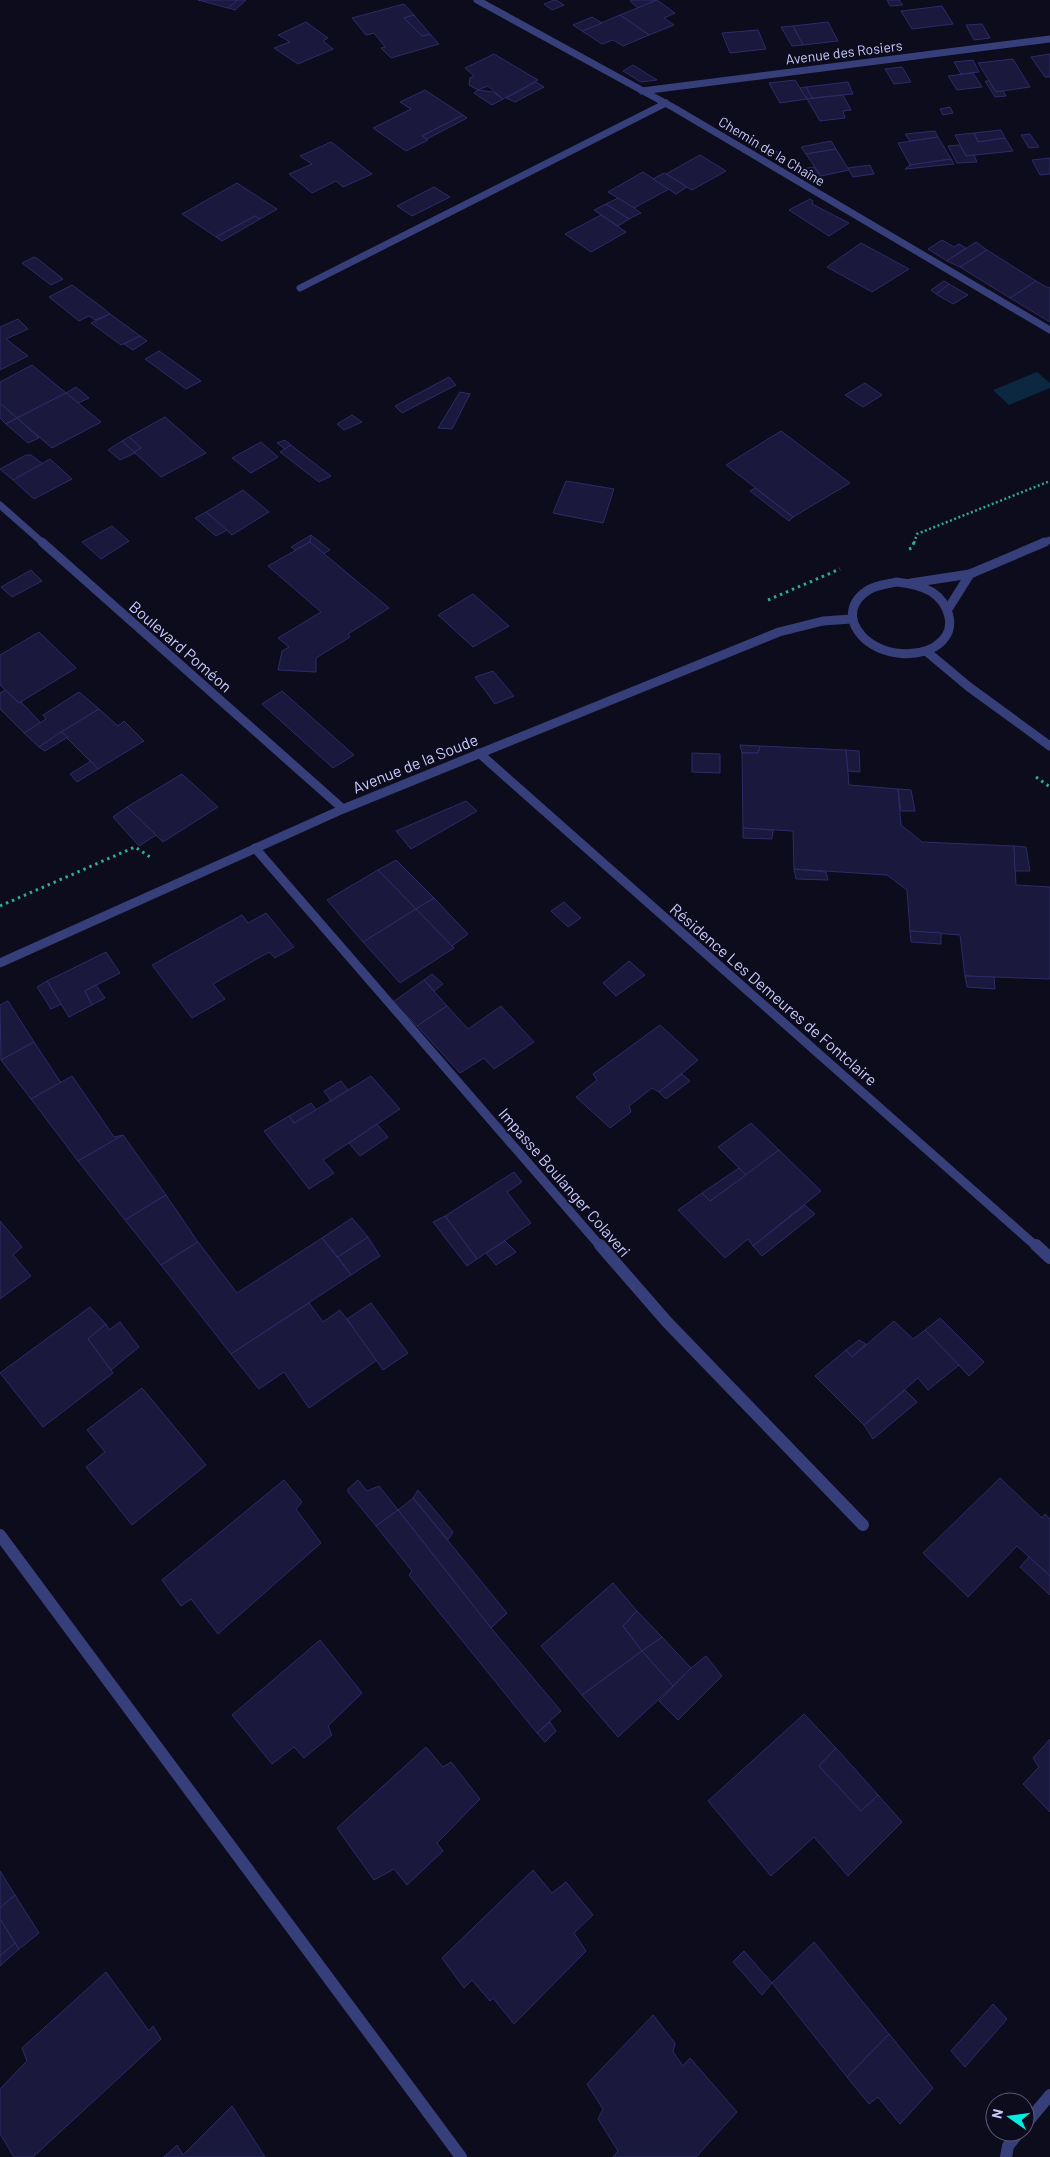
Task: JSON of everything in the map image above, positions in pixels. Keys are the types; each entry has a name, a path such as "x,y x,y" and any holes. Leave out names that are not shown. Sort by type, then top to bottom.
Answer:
{"street":[{"name":"Chemin de la Chaîne","path":"477,0 666,103 1050,330"},
{"name":"Avenue des Rosiers","path":"642,90 1050,39"},
{"path":"300,288 666,103"},
{"name":"Boulevard Poméon","path":"0,505 343,809"},
{"path":"910,583 933,593 948,610 951,626 943,640 926,651 903,654 879,648 860,636 851,619 852,607 858,596 869,588 881,583 910,583 970,574 1050,540"},
{"path":"948,610 970,574"},
{"name":"Avenue de la Soude","path":"0,963 343,809 479,753 779,632 823,622 851,619"},
{"path":"926,651 969,686 1050,746"},
{"name":"Résidence Les Demeures de Fontclaire","path":"479,753 1050,1258"},
{"name":"Impasse Boulanger Colaveri","path":"255,848 667,1322 863,1525"},
{"path":"0,1535 461,2157"},
{"path":"1035,2113 1050,2095"},
{"path":"1006,2157 1008,2146 1011,2142"}],"path":[{"path":"912,548 917,534 1050,481"},
{"path":"0,906 135,847 157,861"}],"water":[{"path":"1037,372 1050,383 1050,388 1009,405 993,390"}],"building":[{"path":"198,0 238,0 228,8"},
{"path":"238,0 246,0 235,10 228,8"},
{"path":"554,0 564,5 552,10 544,4"},
{"path":"657,0 638,8 630,1"},
{"path":"657,0 675,13 664,18 674,25 649,35 620,15"},
{"path":"887,0 899,0 903,5 890,6"},
{"path":"404,4 414,15 404,18 422,36 430,34 439,44 391,58 381,48 385,47 374,33 366,35 352,18"},
{"path":"942,6 953,24 912,29 901,11"},
{"path":"414,15 430,34 422,36 404,18"},
{"path":"620,15 649,35 623,46 613,40 602,44 582,31"},
{"path":"592,17 602,23 582,31 573,25"},
{"path":"306,22 328,38 323,41 333,49 298,64 274,48 290,42 278,35"},
{"path":"828,22 838,41 803,45 793,26"},
{"path":"982,24 990,38 974,40 966,25"},
{"path":"793,26 803,45 792,46 781,27"},
{"path":"758,30 766,49 730,53 722,33"},
{"path":"494,54 538,80 503,99 488,86 478,90 469,85 470,78 474,76 465,68"},
{"path":"1050,54 1050,77 1045,77 1031,57"},
{"path":"1013,59 1030,87 996,92 978,63"},
{"path":"973,60 979,72 961,74 954,62"},
{"path":"633,65 657,80 641,82 623,71"},
{"path":"902,67 911,82 894,84 885,69"},
{"path":"973,73 982,87 957,90 948,76"},
{"path":"795,80 807,99 780,103 769,83"},
{"path":"985,81 989,81 996,92 1003,91 1006,96 995,97"},
{"path":"536,82 544,87 515,102 506,98"},
{"path":"848,82 853,94 812,98 806,87"},
{"path":"806,87 812,98 807,99 800,88"},
{"path":"425,90 463,115 422,136 428,140 406,151 373,128 411,109 400,102"},
{"path":"478,90 493,92 503,99 492,105 474,93"},
{"path":"843,95 851,110 843,111 845,118 820,121 807,99"},
{"path":"950,107 953,113 943,115 940,109"},
{"path":"463,115 467,118 427,139 422,136"},
{"path":"1001,130 1005,138 978,142 974,133"},
{"path":"935,131 938,137 910,141 905,134"},
{"path":"974,133 978,142 1005,138 1013,151 966,156 955,135"},
{"path":"1030,134 1039,147 1029,148 1021,135"},
{"path":"938,137 951,159 910,165 898,143"},
{"path":"831,141 836,149 806,154 801,147"},
{"path":"331,142 372,174 343,187 336,181 312,193 289,174 312,164 300,156"},
{"path":"763,144 778,152 771,156 758,147"},
{"path":"960,145 966,156 974,155 977,162 957,163 948,146"},
{"path":"836,149 849,170 821,176 806,154"},
{"path":"700,155 726,171 692,190 666,174"},
{"path":"1050,158 1050,174 1040,175 1032,160"},
{"path":"951,159 954,164 905,169 910,165"},
{"path":"870,165 874,174 853,177 848,168"},
{"path":"814,167 824,180 814,181 795,170"},
{"path":"643,172 669,189 634,208 608,192"},
{"path":"664,173 687,187 676,194 653,179"},
{"path":"237,183 277,209 260,219 255,216 216,237 182,214"},
{"path":"434,187 450,197 412,216 397,206"},
{"path":"618,198 641,213 629,219 606,204"},
{"path":"810,199 813,201 812,204 849,223 829,236 789,210"},
{"path":"606,204 629,219 618,226 594,210"},
{"path":"601,215 626,232 591,252 565,234"},
{"path":"255,216 260,219 222,241 216,237"},
{"path":"942,240 954,247 959,244 966,248 947,261 928,249"},
{"path":"976,242 987,250 960,267 947,261"},
{"path":"861,243 909,269 872,292 827,267"},
{"path":"987,250 1036,281 1010,298 960,267"},
{"path":"34,257 63,279 51,285 22,263"},
{"path":"944,281 949,284 936,294 931,290"},
{"path":"1036,281 1048,288 1050,287 1050,322 1010,298"},
{"path":"949,284 968,295 953,304 936,294"},
{"path":"72,285 110,314 95,320 89,316 79,321 49,297"},
{"path":"110,314 140,336 121,345 91,323"},
{"path":"18,319 28,329 6,339 28,356 0,370 0,327"},
{"path":"140,336 147,341 133,350 124,344"},
{"path":"159,351 201,381 186,389 145,359"},
{"path":"32,365 66,393 17,418 0,403 0,382"},
{"path":"449,377 456,385 402,413 395,406"},
{"path":"865,383 882,395 863,407 845,395"},
{"path":"76,387 89,398 78,403 66,393"},
{"path":"460,392 470,394 452,429 438,428"},
{"path":"66,393 101,422 52,448 17,418"},
{"path":"0,403 17,418 6,424 0,418"},
{"path":"352,415 362,422 344,430 337,424"},
{"path":"165,417 206,453 161,477 134,452 141,448 129,437"},
{"path":"17,418 39,438 28,443 6,424"},
{"path":"781,431 850,483 793,517 726,465"},
{"path":"129,437 141,448 134,452 122,441"},
{"path":"285,440 291,445 285,449 277,443"},
{"path":"122,441 135,453 120,460 108,450"},
{"path":"261,442 278,457 251,473 232,458"},
{"path":"291,445 331,476 319,482 280,452"},
{"path":"26,455 31,455 43,464 13,480 0,469"},
{"path":"50,459 72,479 34,499 13,480"},
{"path":"566,481 614,489 603,523 553,513"},
{"path":"755,488 793,517 789,521 750,491"},
{"path":"243,490 269,512 232,535 206,512"},
{"path":"206,512 227,530 216,536 195,518"},
{"path":"112,526 129,541 101,559 82,542"},
{"path":"311,535 310,542 295,550 291,547"},
{"path":"311,535 330,550 323,554 310,542"},
{"path":"310,542 389,608 348,634 350,637 316,658 316,672 278,670 282,651 289,647 278,638 321,612 268,566"},
{"path":"31,570 42,581 12,597 1,587"},
{"path":"473,594 509,626 473,647 438,615"},
{"path":"39,632 76,668 19,703 0,685 0,655"},
{"path":"493,671 514,696 495,704 475,677"},
{"path":"5,690 19,703 21,702 41,723 24,733 0,709 0,693"},
{"path":"282,691 354,755 333,768 262,704"},
{"path":"79,692 99,709 39,747 24,733 46,719 43,715"},
{"path":"99,709 118,726 124,721 144,741 98,769 61,732"},
{"path":"61,732 68,737 45,751 39,747"},
{"path":"740,745 760,746 758,753 742,753"},
{"path":"760,746 846,750 849,785 898,789 901,825 922,842 1014,846 1016,885 1050,887 1050,979 965,976 960,935 910,931 907,890 887,875 794,869 793,831 743,828 742,753 758,753"},
{"path":"846,750 859,751 860,772 848,771"},
{"path":"692,753 720,754 720,773 692,772"},
{"path":"91,761 98,769 77,782 70,774"},
{"path":"182,774 218,807 163,842 127,807"},
{"path":"898,789 911,790 915,811 901,811"},
{"path":"466,801 477,811 411,849 396,831"},
{"path":"127,807 156,835 139,846 113,817"},
{"path":"743,828 773,830 772,839 743,838"},
{"path":"1014,846 1026,847 1030,871 1015,871"},
{"path":"396,860 434,898 416,909 378,870"},
{"path":"794,869 826,872 828,880 796,879"},
{"path":"378,870 416,909 363,942 327,900"},
{"path":"434,898 468,934 452,946 416,909"},
{"path":"564,902 581,918 568,927 551,911"},
{"path":"416,909 454,948 400,983 363,942"},
{"path":"266,913 294,947 275,958 269,952 213,984 225,999 192,1018 152,965 242,915 248,923"},
{"path":"910,931 941,933 941,944 911,942"},
{"path":"106,952 120,973 85,991 92,1005 69,1017 47,981"},
{"path":"629,961 645,975 616,996 603,983"},
{"path":"432,974 443,984 434,991 424,980"},
{"path":"965,976 994,977 995,989 967,987"},
{"path":"424,980 447,1006 417,1026 393,1002"},
{"path":"47,981 61,1004 51,1009 37,987"},
{"path":"96,985 105,998 92,1005 85,991"},
{"path":"8,1001 34,1042 1,1060 0,1005"},
{"path":"447,1006 468,1029 501,1006 534,1042 494,1069 484,1058 460,1073 417,1026"},
{"path":"660,1025 698,1060 659,1092 652,1088 629,1106 631,1112 610,1128 576,1097 597,1080 593,1074"},
{"path":"34,1042 61,1083 31,1099 1,1060"},
{"path":"682,1074 690,1081 666,1099 659,1092"},
{"path":"72,1076 114,1137 123,1135 78,1161 31,1099"},
{"path":"371,1076 400,1109 323,1160 334,1173 309,1189 264,1131 289,1116 294,1123"},
{"path":"341,1081 348,1090 331,1101 324,1091"},
{"path":"311,1103 316,1110 294,1123 289,1116"},
{"path":"751,1123 779,1150 746,1175 718,1147"},
{"path":"377,1124 388,1137 360,1156 349,1143"},
{"path":"123,1135 166,1195 125,1220 78,1161"},
{"path":"779,1150 821,1191 753,1246 748,1239 725,1258 678,1210 702,1193 710,1201"},
{"path":"739,1168 746,1175 710,1201 702,1193"},
{"path":"514,1172 522,1182 507,1192 531,1223 477,1259 445,1216"},
{"path":"166,1195 198,1242 161,1265 125,1220"},
{"path":"805,1205 815,1214 762,1256 753,1246"},
{"path":"445,1216 477,1259 467,1266 433,1222"},
{"path":"352,1218 368,1237 338,1257 322,1238"},
{"path":"0,1221 22,1247 13,1255 31,1276 0,1299"},
{"path":"368,1237 380,1256 351,1275 338,1257"},
{"path":"322,1238 351,1275 231,1354 161,1265 198,1242 237,1293"},
{"path":"505,1241 516,1252 496,1265 486,1253"},
{"path":"309,1303 323,1322 340,1310 377,1360 309,1408 284,1372 259,1389 231,1354"},
{"path":"371,1303 408,1353 383,1370 347,1319"},
{"path":"90,1307 106,1324 88,1339 113,1373 43,1427 0,1373"},
{"path":"940,1318 984,1362 969,1376 925,1330"},
{"path":"894,1321 913,1339 925,1330 959,1365 928,1390 918,1378 864,1425 815,1376 846,1350 852,1357"},
{"path":"120,1322 139,1347 111,1370 88,1339 106,1324 109,1330"},
{"path":"859,1340 866,1344 852,1357 846,1350"},
{"path":"142,1388 206,1465 132,1525 86,1467 105,1452 87,1430"},
{"path":"905,1390 917,1402 873,1439 864,1425"},
{"path":"1000,1478 1042,1518 1045,1514 1050,1519 1050,1576 1017,1546 968,1597 923,1553"},
{"path":"284,1480 302,1502 296,1509 321,1543 218,1634 191,1599 181,1606 162,1580"},
{"path":"358,1480 367,1491 379,1486 398,1510 376,1526 348,1492 348,1489"},
{"path":"418,1490 453,1532 448,1540 413,1498"},
{"path":"413,1498 507,1613 491,1628 398,1510"},
{"path":"398,1510 491,1628 561,1711 537,1733 409,1575 412,1571 376,1526"},
{"path":"1029,1557 1050,1576 1050,1595 1020,1567"},
{"path":"613,1583 637,1611 623,1626 642,1651 582,1695 541,1646"},
{"path":"637,1611 662,1637 642,1651 623,1626"},
{"path":"662,1637 691,1668 673,1686 642,1651"},
{"path":"320,1640 362,1693 328,1726 332,1735 304,1758 294,1747 272,1764 232,1715"},
{"path":"642,1651 673,1686 618,1737 582,1695"},
{"path":"706,1656 722,1676 678,1720 659,1701 691,1668"},
{"path":"804,1714 836,1748 819,1766 861,1811 878,1795 902,1822 848,1876 814,1837 771,1876 708,1801"},
{"path":"550,1722 556,1731 545,1742 537,1733"},
{"path":"1050,1739 1050,1812 1023,1784 1039,1767 1033,1758"},
{"path":"426,1747 443,1767 451,1762 480,1799 437,1843 443,1851 407,1885 394,1869 374,1880 337,1828"},
{"path":"836,1748 878,1795 861,1811 819,1766"},
{"path":"533,1870 552,1893 566,1882 593,1915 574,1933 586,1951 514,2024 493,1998 490,2001 472,1980 464,1988 442,1958"},
{"path":"0,1871 15,1895 0,1908"},
{"path":"15,1895 39,1933 19,1949 0,1919 0,1908"},
{"path":"0,1919 15,1943 0,1956"},
{"path":"814,1942 889,2034 847,2077 772,1983"},
{"path":"15,1943 19,1949 0,1966 0,1956"},
{"path":"744,1951 772,1983 762,1995 733,1962"},
{"path":"106,1972 149,2031 153,2026 161,2039 33,2157 14,2157 0,2134 0,2089 27,2061 22,2048"},
{"path":"993,2004 1007,2019 965,2067 951,2051"},
{"path":"653,2015 675,2043 673,2052 683,2066 690,2058 737,2112 696,2157 613,2157 618,2151 598,2119 603,2109 587,2084"},
{"path":"889,2034 933,2088 900,2124 878,2097 869,2104 847,2077"},
{"path":"232,2106 265,2157 164,2157 177,2145 183,2155"}]}
